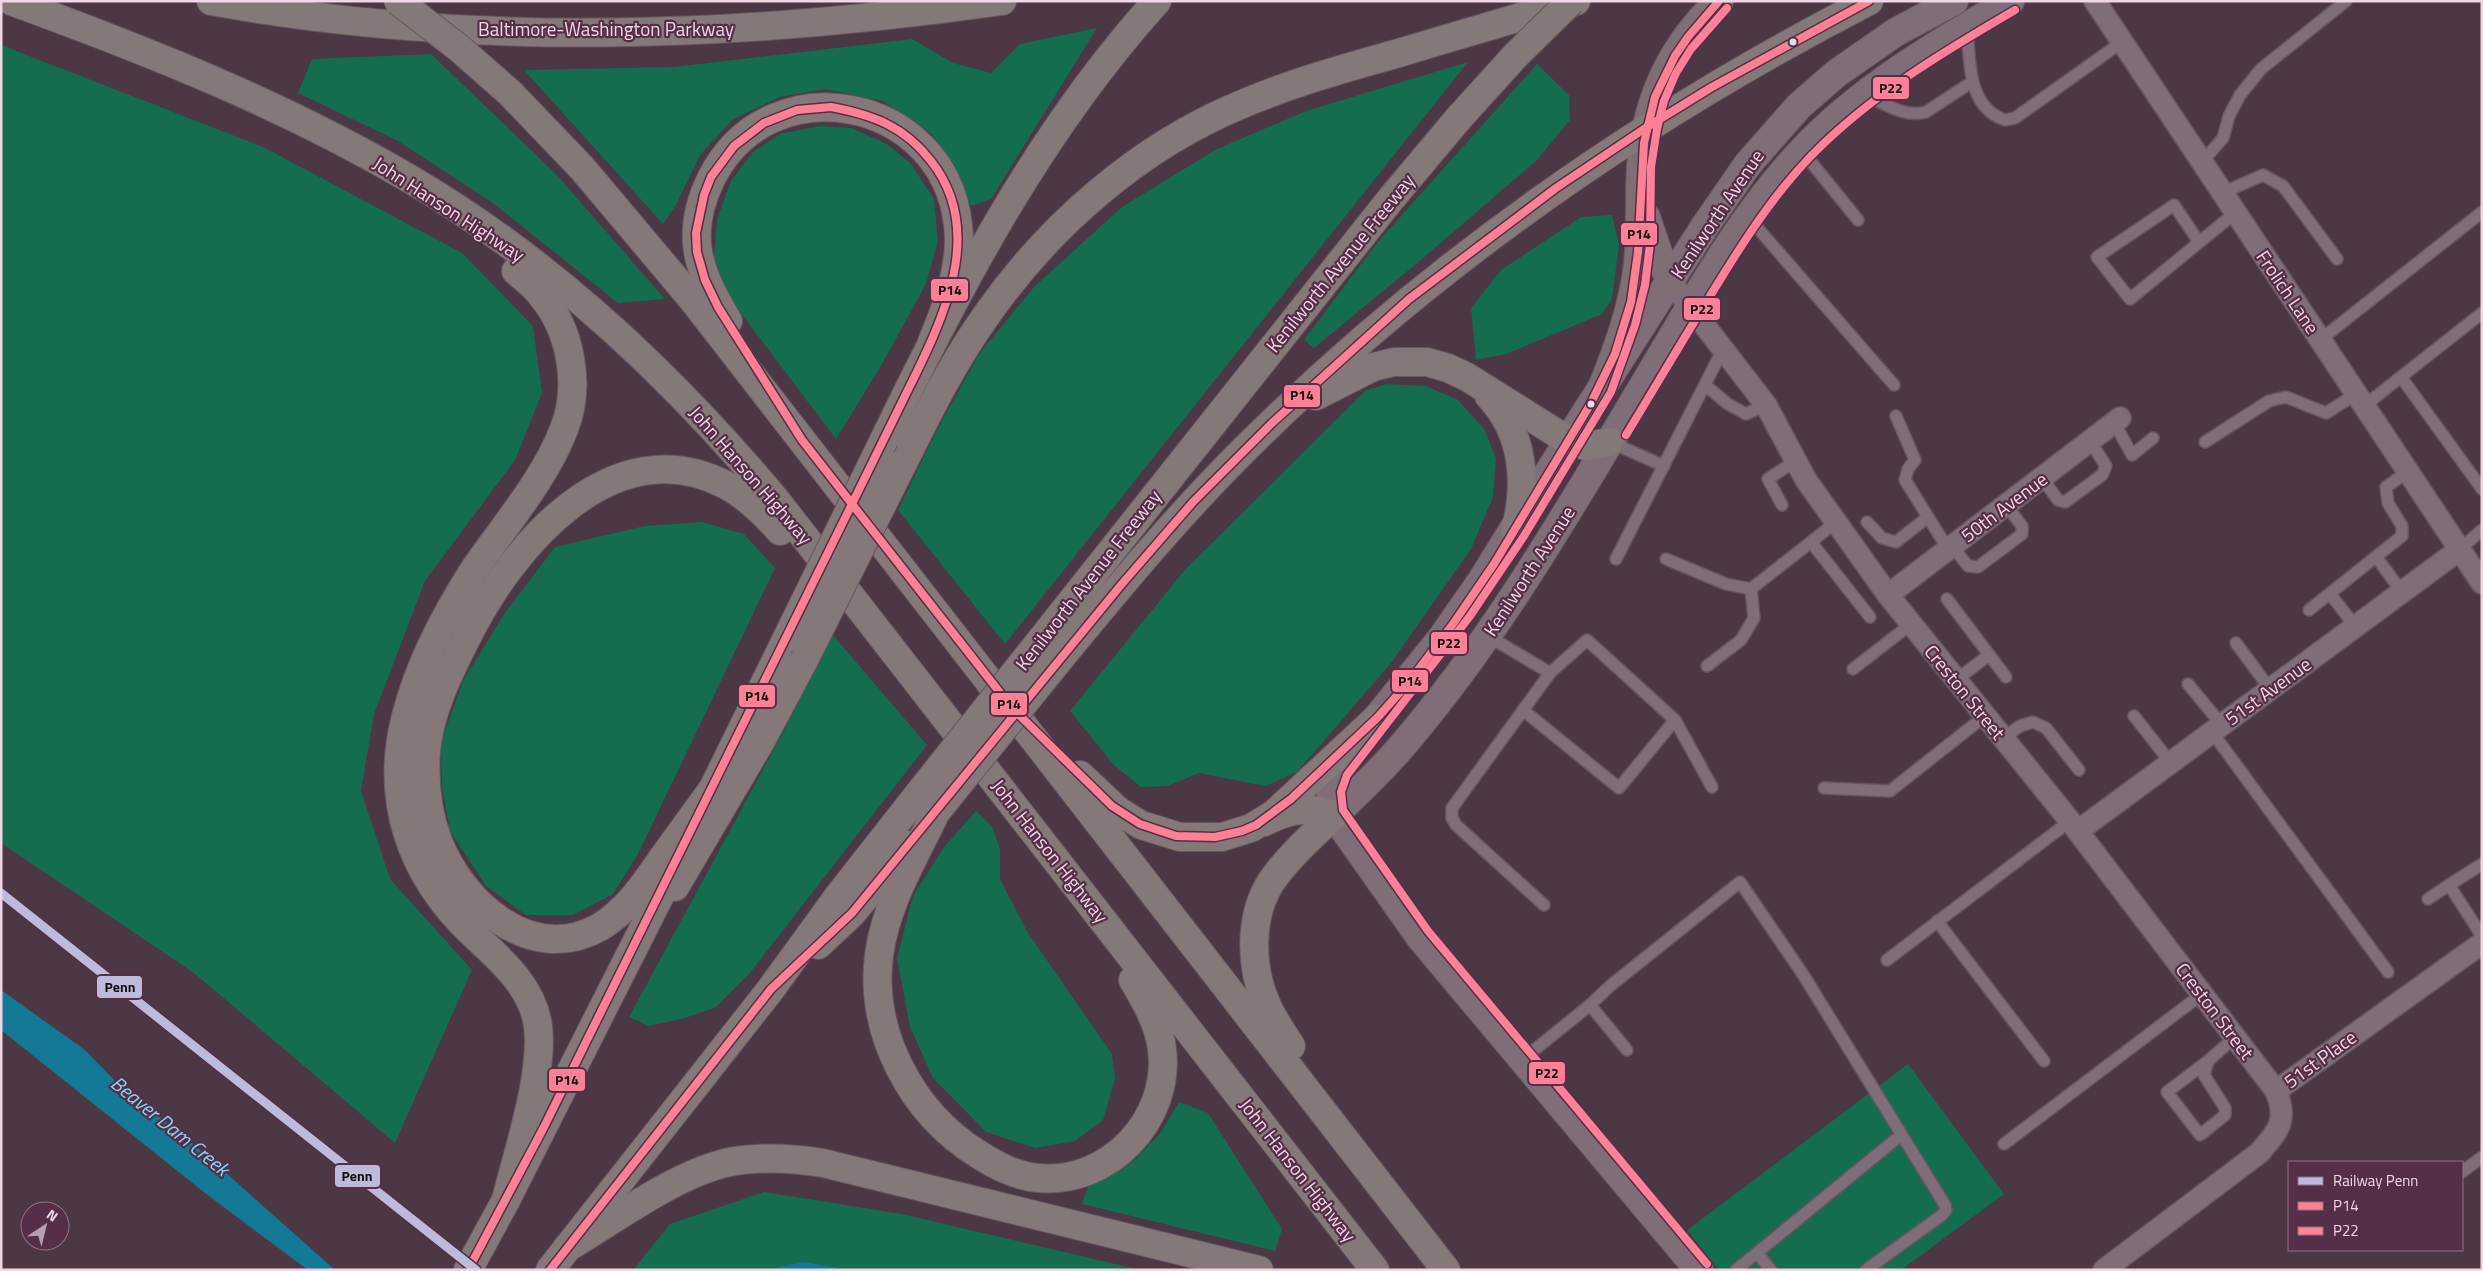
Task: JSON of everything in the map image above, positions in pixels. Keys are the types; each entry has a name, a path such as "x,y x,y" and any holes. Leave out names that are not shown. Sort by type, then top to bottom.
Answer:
{"highway":[{"name":"John Hanson Highway","path":"11,1 118,40 219,82 303,121 411,180 483,227 545,273 585,305 646,361 746,465 896,653 1376,1270"},
{"name":"Baltimore-Washington Parkway","path":"211,1 394,24 480,30 592,32 683,31 826,23 1002,1"},
{"path":"398,1 460,49 510,93 558,142 628,221 799,435 1446,1270"},
{"path":"468,1270 506,1200 715,786 932,342 1026,176 1080,96 1157,1"},
{"name":"Kenilworth Avenue Freeway","path":"550,1270 771,989 837,898 929,801 1041,640 1390,200 1516,54 1571,1"},
{"path":"601,1011 762,739 940,391 972,336 1022,269 1092,199 1161,148 1211,118 1290,86 1576,1"},
{"path":"1080,890 1154,1019 1162,1049 1162,1081 1153,1110 1146,1123 1127,1146 1115,1155 1090,1170 1070,1176 1048,1178 1029,1176 1002,1168 971,1150 933,1117 904,1076 892,1051 882,1014 878,979 886,921 929,801 1058,662 1169,529 1272,422 1380,323 1438,276 1556,188 1647,127 1768,55 1869,1"},
{"path":"799,435 708,288 697,254 698,219 706,189 723,159 749,133 782,115 809,108 836,106 855,109 889,122 906,133 930,156 945,179 953,197 959,227 957,256 952,284 932,342"},
{"path":"411,180 542,295 552,310 565,339 572,372 570,410 558,443 534,483 473,573 443,623 430,650 405,718 401,758 400,801 403,819 426,877 459,920 492,951 517,979 533,1007 538,1025 537,1070 506,1200"},
{"path":"1272,422 1341,381 1362,371 1382,364 1405,361 1427,362 1448,368 1467,378 1569,440 1586,446 1610,442"},
{"path":"1467,378 1487,393 1503,411 1518,446 1522,484 1520,509 1514,531"},
{"path":"715,786 632,900 606,923 575,937 534,937 503,923 476,901 463,886 445,856 433,825 426,786 430,729 441,692 486,602 536,536 572,503 588,492 621,478 652,471 698,474 726,485 767,516 896,653"},
{"path":"1010,706 1104,799 1141,825 1174,836 1207,838 1238,833 1297,810 1316,810 1334,815 1289,860 1270,883 1257,921 1255,954 1258,978 1266,1004 1354,1152"},
{"path":"1264,822 1284,806 1330,760 1376,719"},
{"path":"567,1248 696,1173 742,1160 781,1158 823,1163 1259,1270"}],"main road":[{"path":"1602,388 1621,337 1635,283 1641,202 1641,166 1654,98 1674,56 1694,27 1720,1"},
{"name":"Kenilworth Avenue","path":"1954,1 1876,45 1837,73 1800,106 1766,142 1738,178 1569,440 1514,531 1441,639 1376,719 1338,770 1331,790 1331,807 1334,815 1400,748 1488,636 1538,560 1691,307 1748,218 1802,151 1865,94 1903,67 2010,1"},
{"path":"1641,202 1658,252 1671,282"},
{"path":"1334,815 1406,919 1699,1270"}],"street":[{"name":"Frolich Lane","path":"2095,1 2482,583"},
{"name":"Creston Street","path":"1671,282 1766,405 1795,461 1835,523 1888,595 2074,826 2276,1091"},
{"name":"50th Avenue","path":"1888,595 2117,420"},
{"name":"51st Avenue","path":"2074,826 2171,763 2459,550"},
{"name":"51st Place","path":"2104,1270 2259,1152 2275,1134 2281,1122 2282,1108 2276,1091 2482,943"}],"lane":[{"path":"2202,162 2223,138 2228,116 2240,95 2261,69 2346,1"},
{"path":"1967,26 1972,82 1976,93 1988,110 2000,118 2010,119 2122,42"},
{"path":"1865,94 1902,112 1919,114 1926,112 1972,82"},
{"path":"1802,151 1858,220"},
{"path":"2222,192 2263,175 2283,186 2336,259"},
{"path":"2199,242 2174,205 2097,257 2130,300 2235,213"},
{"path":"2320,340 2482,212"},
{"path":"1748,218 1894,385"},
{"path":"2206,442 2269,401 2286,397 2326,413 2360,400 2401,377 2482,312"},
{"path":"1616,559 1724,349"},
{"path":"2401,377 2482,489"},
{"path":"1704,385 1728,404 1746,414 1766,405"},
{"path":"1896,416 1915,460 1908,469 1905,480 1950,548 1968,566 1978,567 2022,534 2022,526 2006,505"},
{"path":"2117,420 2132,455 2154,438"},
{"path":"2042,478 2058,500 2066,502 2102,475 2106,466 2090,441"},
{"path":"1610,442 1664,466"},
{"path":"1782,505 1768,479 1795,461"},
{"path":"2309,610 2377,558 2402,536 2402,526 2388,503 2386,487 2408,472"},
{"path":"1867,522 1882,538 1896,542 1928,517"},
{"path":"1666,559 1726,584 1751,589 1835,523"},
{"path":"2459,550 2482,530"},
{"path":"1811,542 1870,617"},
{"path":"2377,558 2402,592"},
{"path":"1707,666 1741,640 1754,618 1751,589"},
{"path":"2330,594 2355,626"},
{"path":"1947,599 2006,677"},
{"path":"1853,669 1911,624"},
{"path":"1488,636 1550,673"},
{"path":"1544,906 1456,825 1451,813 1550,673 1587,640 1675,720 1712,787"},
{"path":"2236,643 2270,689"},
{"path":"1956,680 1989,655"},
{"path":"2188,684 2388,972"},
{"path":"1523,710 1619,788 1675,720"},
{"path":"1824,788 1890,791 1985,716"},
{"path":"2134,716 2171,763"},
{"path":"2003,738 2020,726 2033,722 2046,728 2079,770"},
{"path":"1887,960 1937,921 2074,826"},
{"path":"2428,899 2482,864"},
{"path":"1523,1059 1590,1005 1610,986 1740,882 1804,976 1945,1204 1946,1210 1866,1270"},
{"path":"2449,885 2482,936"},
{"path":"1937,921 2044,1061"},
{"path":"2004,1144 2202,994"},
{"path":"1590,1005 1627,1050"},
{"path":"2208,1061 2204,1075 2225,1108 2225,1115 2200,1135 2167,1092 2208,1061 2235,1037"},
{"path":"1736,1270 1901,1135"},
{"path":"2463,1171 2482,1157"},
{"path":"1757,1253 1771,1270"}],"green space":[{"path":"1097,28 991,199 971,206 960,177 932,134 883,101 825,89 780,97 733,119 700,155 676,205 663,224 524,70 674,67 912,39 953,63 991,73 1020,44"},
{"path":"1,45 263,147 462,253 533,326 542,393 515,460 425,581 374,714 361,791 390,879 472,970 395,1143 194,973 1,843"},
{"path":"431,54 556,174 665,299 618,303 493,203 398,141 298,93 312,59"},
{"path":"1468,62 1005,644 898,510 938,428 979,354 1034,287 1122,207 1215,150 1306,111"},
{"path":"1537,64 1569,95 1570,120 1537,160 1416,264 1314,348 1304,340 1377,243"},
{"path":"820,126 851,128 887,144 911,164 934,199 938,241 926,284 878,371 836,439 731,300 714,258 717,219 731,181 753,152 780,134"},
{"path":"1612,215 1619,245 1612,299 1602,314 1506,354 1476,360 1471,308 1501,270 1581,217"},
{"path":"1386,384 1426,386 1458,400 1485,430 1496,459 1493,497 1471,549 1391,663 1297,772 1266,786 1199,773 1168,786 1141,787 1114,765 1070,711 1184,571 1365,391"},
{"path":"702,522 744,534 775,568 638,854 613,894 573,915 526,915 486,886 450,831 442,787 441,742 463,681 504,614 555,547 645,526"},
{"path":"832,634 927,745 749,974 716,1007 685,1018 649,1026 629,1017 785,729"},
{"path":"976,811 992,826 1000,849 1000,879 1028,933 1112,1054 1115,1079 1103,1120 1075,1141 1035,1148 986,1132 933,1078 910,1027 897,958 913,896 944,847"},
{"path":"1908,1064 2004,1194 1901,1270 1719,1270 1687,1230"},
{"path":"1179,1102 1208,1113 1282,1229 1275,1251 1082,1204 1088,1187 1136,1159 1161,1132"},
{"path":"764,1192 902,1214 1141,1270 633,1270 670,1224"}],"water":[{"name":"Beaver Dam Creek","path":"1,990 85,1050 120,1086 181,1133 335,1270 308,1270 205,1193 1,1030"}],"waterway":[{"path":"779,1270 804,1265 834,1270"}],"rail line":[{"name":"Penn","path":"1,893 476,1270"}],"transit line":[{"name":"P14","path":"852,504 1012,708 1112,806 1140,824 1176,836 1215,837 1242,831 1256,825 1291,799 1378,717 1409,682 1453,624 1494,564 1590,405 1615,354 1631,302 1638,252 1644,143 1655,97 1675,56 1688,37 1719,1"},
{"name":"P14","path":"550,1270 771,989 852,913 1121,585 1193,502 1272,423 1409,299 1556,188 1647,127 1712,87 1869,1"},
{"name":"P22","path":"1707,1264 1428,931 1343,810 1341,792 1347,775 1470,616 1524,536 1611,392 1635,325 1645,285 1650,244 1651,167 1664,101 1676,73 1691,49 1727,8"},
{"name":"P22","path":"1626,435 1741,247 1774,199 1799,169 1835,133 1883,94 1961,42 2015,10"},
{"name":"P14","path":"831,107 874,118 910,139 931,161 948,189 956,219 957,249 952,280 943,311 918,370 852,504 802,440 718,307 705,280 697,252 696,233 704,195 711,177 734,146 764,123 797,110 831,107"},
{"name":"P14","path":"468,1270 544,1127 852,504"}]}
